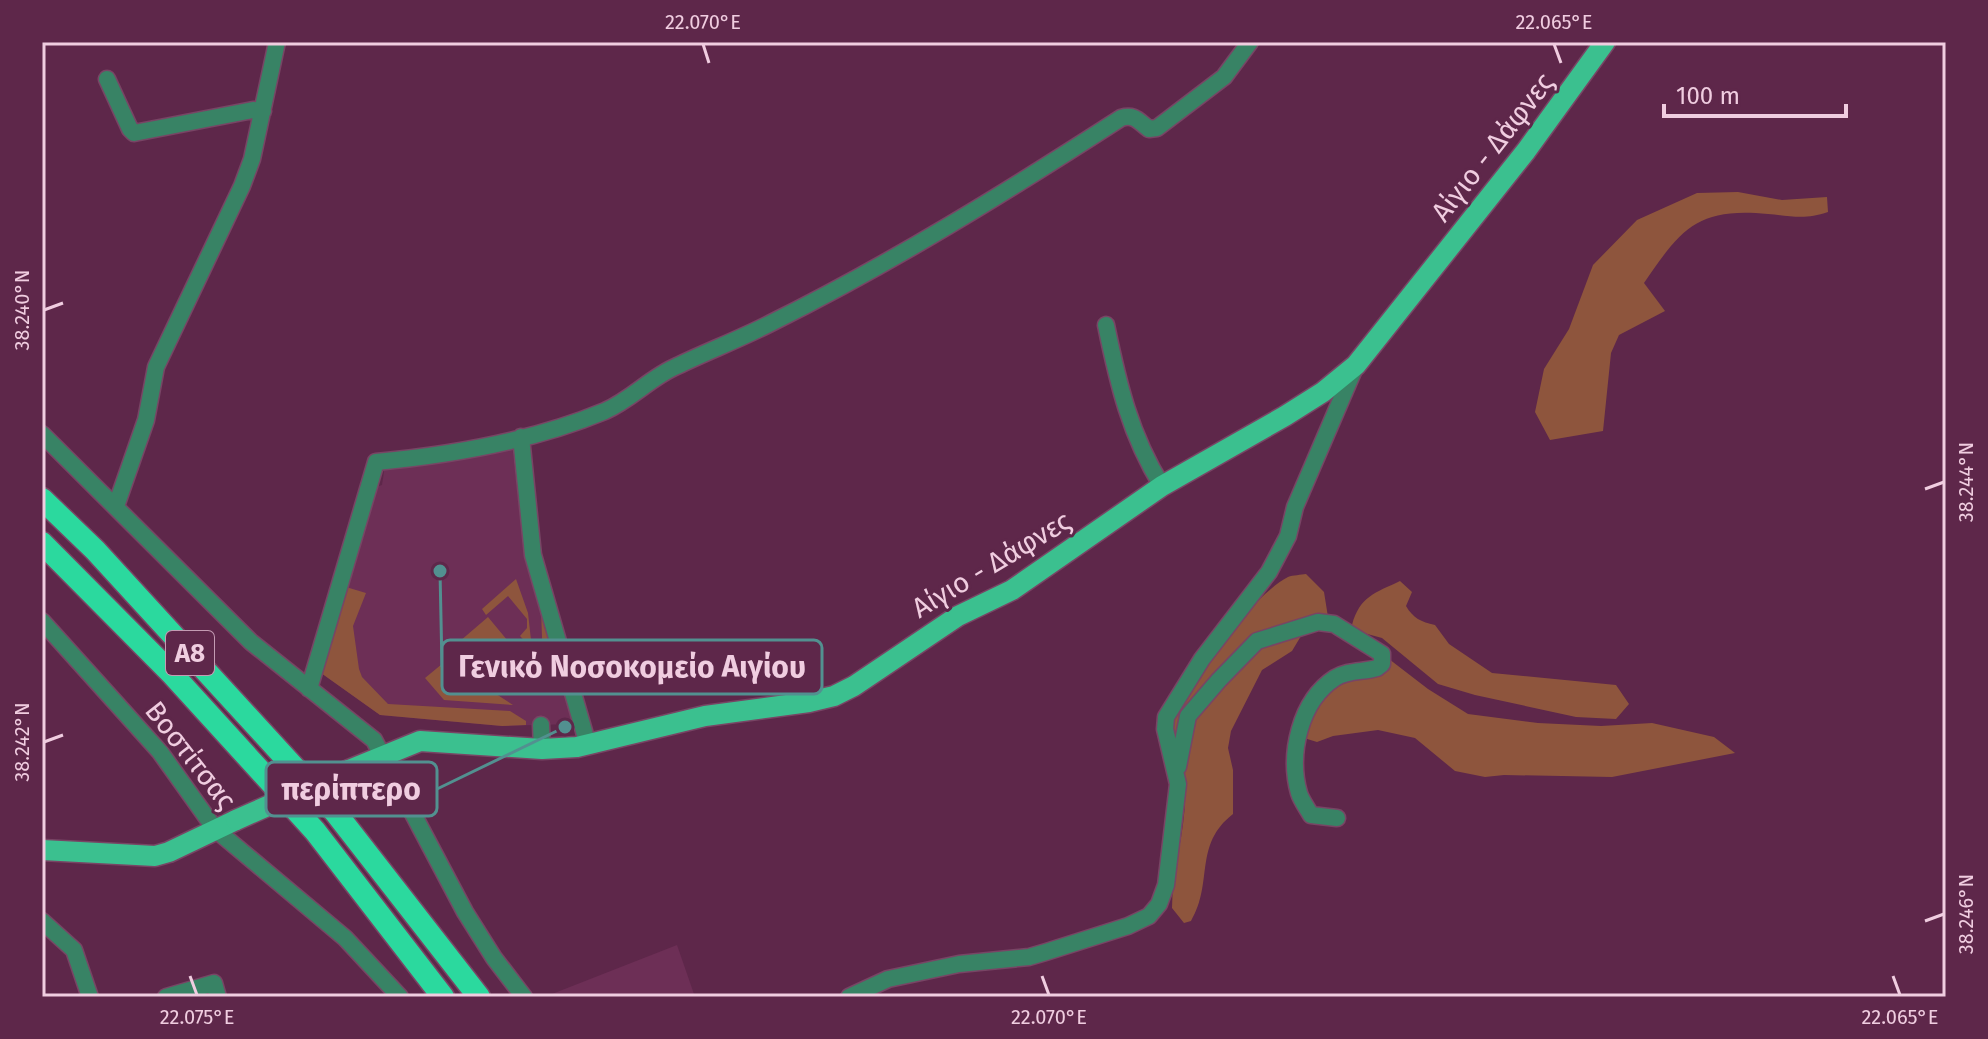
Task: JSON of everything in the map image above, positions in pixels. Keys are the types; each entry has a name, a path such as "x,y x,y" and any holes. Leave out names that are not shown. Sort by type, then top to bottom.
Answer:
{"highway":[{"name":"Α8","path":"42,499 95,550 335,812 479,997"},
{"name":"Α8","path":"42,543 173,675 315,831 443,997"}],"main road":[{"name":"Αίγιο - Δάφνες","path":"42,850 153,857 420,741 542,749 588,745 705,716 809,702 846,691 958,616 1012,590 1162,486 1323,392 1356,365 1526,151 1605,42"}],"street":[{"path":"116,506 146,420 156,367 242,186 263,111 277,42"},
{"path":"309,689 376,462 441,456 521,437 618,405 671,368 772,323 904,252 1121,118 1137,118 1149,129 1157,128 1224,77 1237,63 1249,42"},
{"path":"107,79 134,133 253,110 263,111"},
{"path":"1106,325 1118,385 1131,427 1162,486"},
{"path":"1176,773 1165,729 1166,717 1202,659 1269,572 1288,536 1295,507 1356,365"},
{"path":"42,434 233,625 374,740 465,912 494,958 524,997"},
{"path":"521,437 533,555 588,745"},
{"name":"Βοστίτσας","path":"42,621 160,752 215,829 345,938 400,997"},
{"path":"849,997 888,979 959,964 1029,957 1128,926 1149,916 1159,904 1166,885 1176,812 1176,773 1188,716 1257,641 1318,622 1334,624 1382,654 1382,664 1377,668 1338,676 1326,685 1307,712 1299,730 1295,761 1299,794 1311,815 1337,818"},
{"path":"541,725 542,749"},
{"path":"42,921 74,950 90,997"},
{"path":"166,997 214,983 218,997"}],"shaded area":[{"path":"1738,192 1782,200 1827,197 1828,212 1805,217 1724,214 1693,226 1669,248 1644,283 1665,311 1619,335 1611,353 1603,431 1550,440 1535,412 1544,369 1569,329 1593,265 1637,220 1697,193"},
{"path":"512,444 525,555 574,724 502,726 380,715 321,673 376,487 382,485 382,468"},
{"path":"1306,574 1324,592 1328,617 1304,631 1292,651 1262,670 1231,731 1228,748 1233,770 1233,814 1213,838 1198,906 1191,921 1184,923 1172,908 1185,792 1174,746 1173,719 1204,664 1240,620 1274,586 1288,577"},
{"path":"516,579 528,613 532,649 520,636 527,628 527,619 508,596 486,615 482,609"},
{"path":"1400,581 1412,592 1406,606 1412,614 1435,625 1449,644 1492,673 1616,685 1629,704 1616,719 1576,717 1438,684 1382,638 1360,632 1352,625 1364,601"},
{"path":"346,587 366,593 353,626 359,669 362,677 388,704 510,711 526,721 526,725 502,726 380,715 321,673"},
{"path":"541,609 564,688 544,693"},
{"path":"488,617 523,659 527,672 521,681 498,672 460,641"},
{"path":"1389,659 1468,714 1538,723 1601,726 1652,723 1714,737 1735,753 1612,777 1485,777 1455,771 1415,738 1378,730 1333,736 1317,742 1304,738 1325,694 1345,679"},
{"path":"442,664 452,676 470,677 513,705 444,700 425,678"},
{"path":"677,945 695,997 553,997 552,994"}],"place":[{"name":"Γενικό Νοσοκομείο Αιγίου","path":"440,571"},
{"name":"περίπτερο","path":"565,727"}]}
